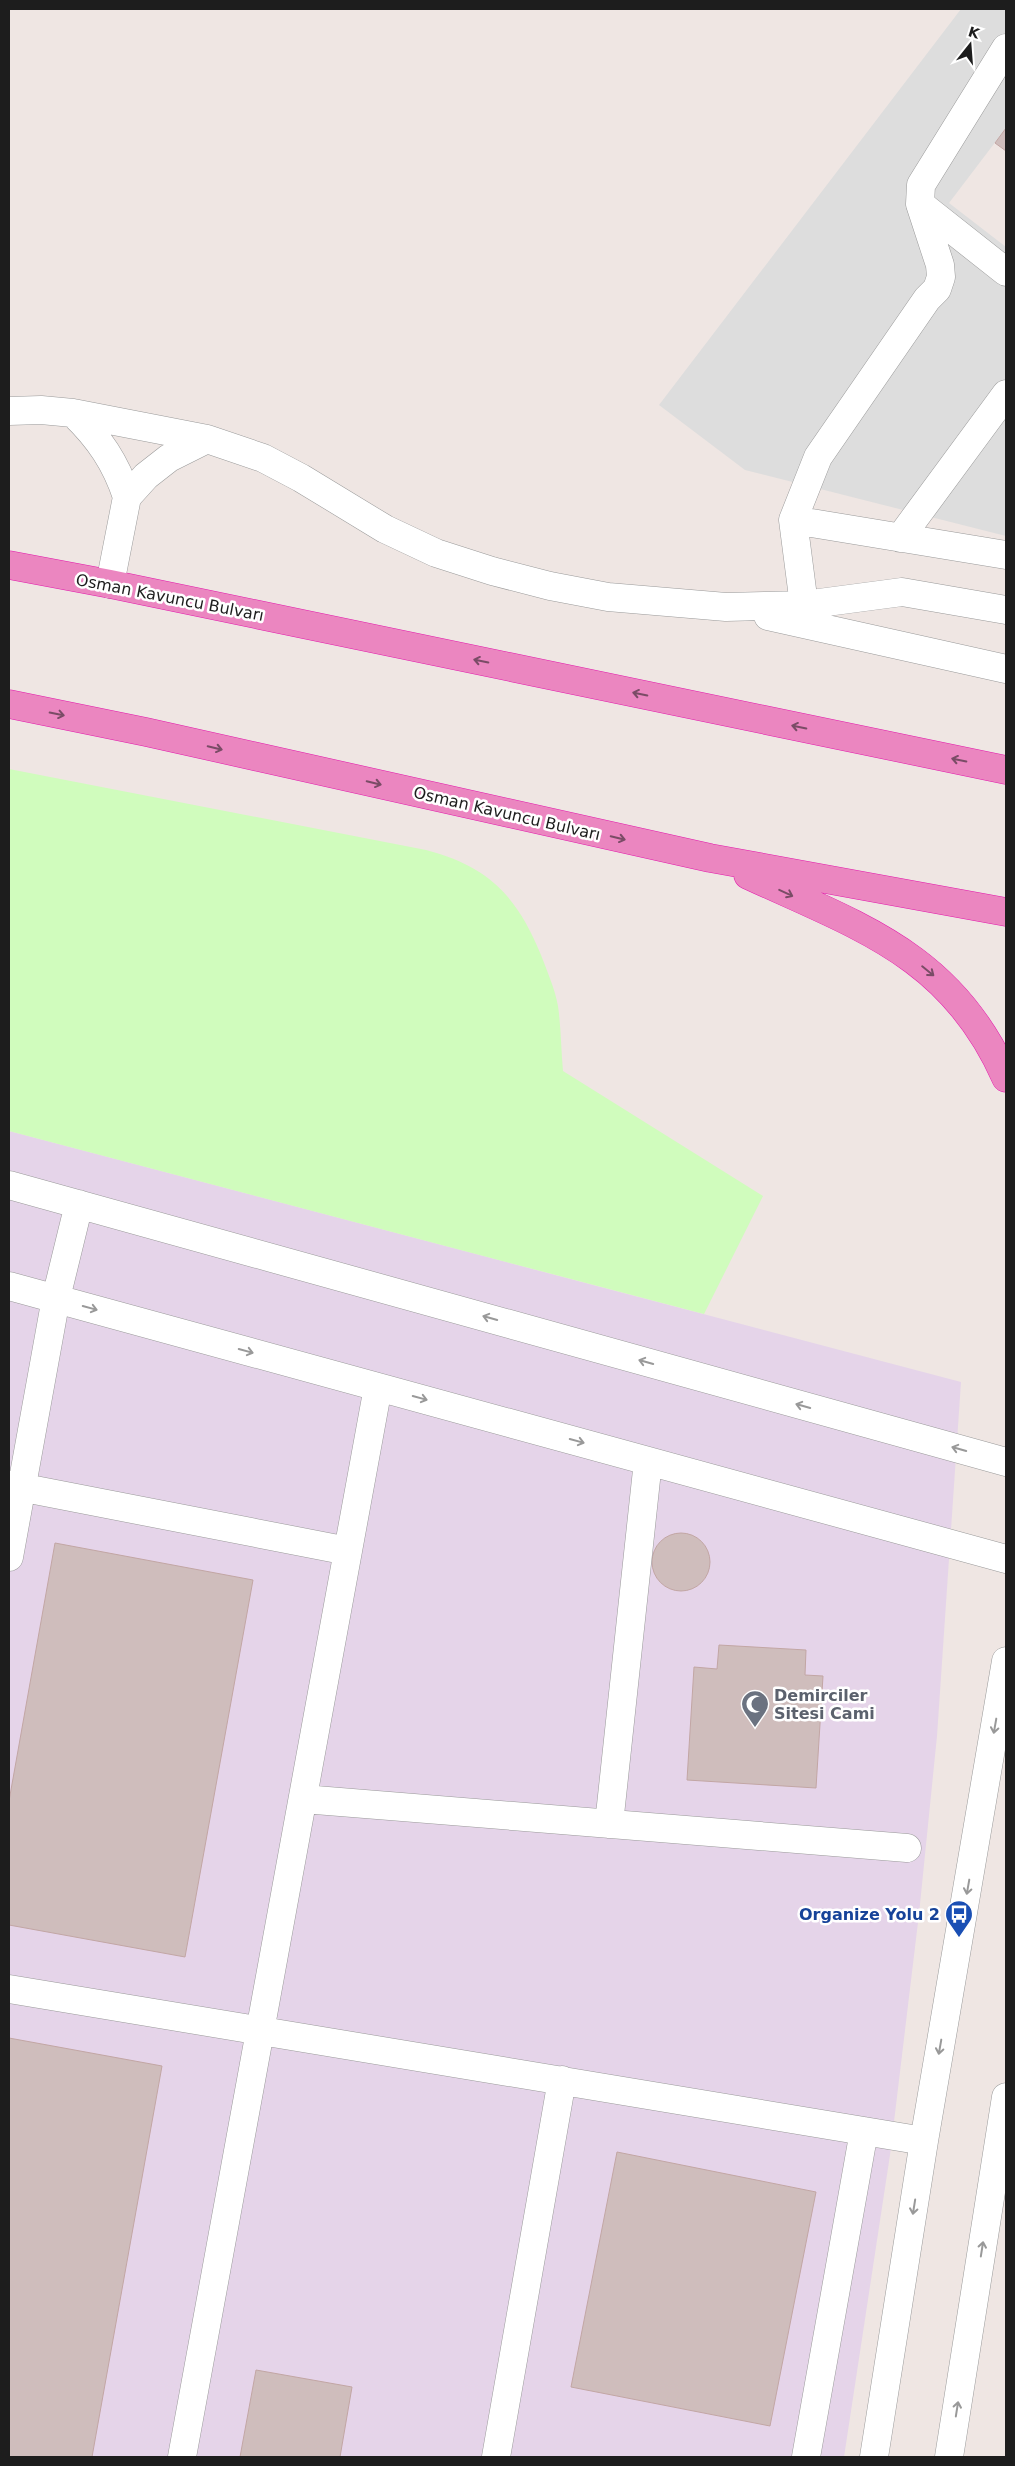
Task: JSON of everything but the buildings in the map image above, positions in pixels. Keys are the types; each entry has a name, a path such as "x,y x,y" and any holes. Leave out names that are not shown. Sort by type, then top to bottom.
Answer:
{"highway":[{"name":"Osman Kavuncu Bulvarı","path":"9,565 110,584 1006,770"},
{"name":"Osman Kavuncu Bulvarı","path":"9,704 156,734 710,858 1006,912"},
{"path":"710,858 866,930 908,955 932,973 959,1001 993,1050 1006,1078"}],"street":[{"path":"804,605 794,520 818,457 939,283 941,277 940,265 920,204 921,185 1006,48"},
{"path":"920,204 1006,272"},
{"path":"900,538 1006,394"},
{"path":"9,411 41,410 73,413 207,439 263,458 393,533 436,553 492,571 550,586 608,597 726,607 804,605 902,592 1006,610"},
{"path":"73,413 92,431 107,452 119,474 127,497 110,584"},
{"path":"127,497 146,476 169,458 207,439"},
{"path":"794,520 1006,555"},
{"path":"726,607 1006,668"},
{"path":"9,1185 1006,1462"},
{"path":"9,1557 15,1486 56,1298 79,1204"},
{"path":"9,1286 1006,1559"},
{"path":"182,2457 378,1387"},
{"path":"609,1824 648,1461"},
{"path":"15,1486 348,1551"},
{"path":"874,2457 924,2141 1006,1661"},
{"path":"302,1800 907,1848"},
{"path":"9,1989 924,2141"},
{"path":"496,2457 562,2080"},
{"path":"949,2457 1006,2097"},
{"path":"806,2457 864,2131"}],"shaded area":[{"path":"961,9 1006,9 1006,128 949,203 1006,247 1006,536 745,470 659,405"},
{"path":"9,1131 961,1382 937,1736 919,1914 890,2155 844,2457 9,2457"}],"green space":[{"path":"9,769 426,850 467,865 498,886 522,916 532,934 553,987 560,1022 563,1071 763,1196 704,1314 9,1131"}],"place":[{"name":"Demirciler Sitesi Cami","path":"755,1728"},
{"name":"Organize Yolu 2","path":"959,1938"}]}
